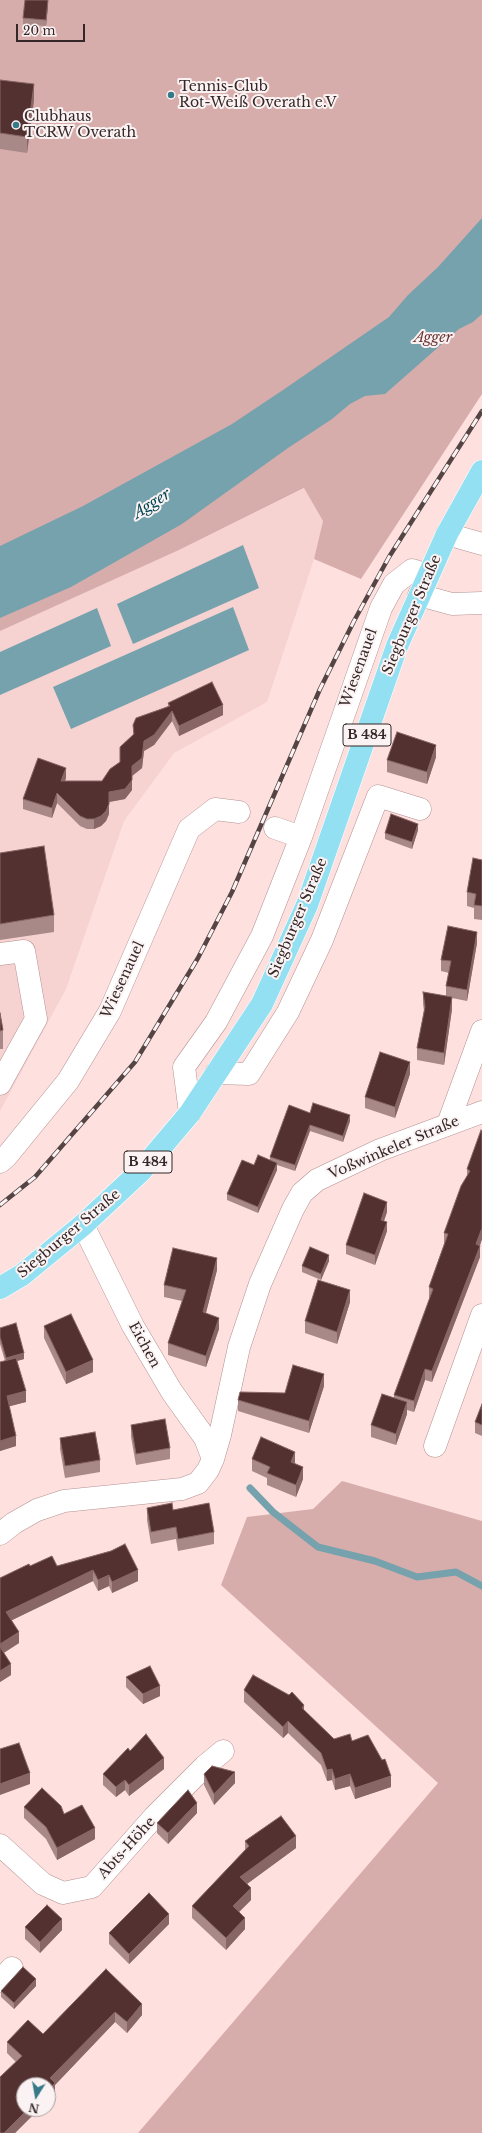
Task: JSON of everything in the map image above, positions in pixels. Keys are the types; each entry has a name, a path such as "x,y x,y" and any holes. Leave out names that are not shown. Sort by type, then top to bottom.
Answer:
{"main road":[{"name":"Siegburger Straße","path":"0,1288 22,1276 83,1225 141,1171 190,1113 262,1004 307,905 397,646 447,534 482,471"}],"street":[{"path":"447,534 482,544"},
{"name":"Wiesenauel","path":"190,1113 184,1067 216,1022 240,980 262,936 301,837 380,608 394,584 412,570 428,575"},
{"path":"419,595 452,604 482,604"},
{"path":"216,1073 249,1074 288,1012 322,940 378,796 420,809"},
{"name":"Wiesenauel","path":"0,1162 6,1158 68,1081 110,1011 189,829 215,809 239,812"},
{"path":"275,828 301,837"},
{"path":"0,954 24,951 36,1019 0,1084"},
{"path":"448,1124 482,1031"},
{"name":"Voßwinkeler Straße","path":"213,1459 220,1435 239,1347 248,1319 260,1284 293,1208 302,1193 317,1180 373,1154 482,1112"},
{"name":"Eichen","path":"83,1225 133,1326 172,1392 205,1438 213,1459"},
{"path":"435,1446 482,1315"},
{"path":"0,1534 14,1523 37,1510 64,1501 182,1489 198,1483 208,1470 213,1459"},
{"name":"Abts-Höhe","path":"0,1845 42,1884 63,1893 92,1887 154,1817 205,1766 223,1751"}],"shaded area":[{"path":"305,488 323,521 314,559 267,702 174,753 124,821 66,989 0,1111 0,630 179,550"}],"green space":[{"path":"0,0 482,0 482,394 361,579 314,559 323,521 304,488 179,550 0,631"},
{"path":"342,1481 482,1521 482,2133 138,2133 438,1783 221,1585 247,1517 313,1509"}],"water":[{"name":"Agger","path":"482,218 482,314 473,322 459,329 385,394 365,396 350,404 332,419 288,448 182,524 71,587 0,618 0,546 83,506 232,424 283,390 389,317 408,295 438,267"},
{"path":"243,545 259,588 133,644 117,604"},
{"path":"233,607 249,650 71,729 53,687"},
{"path":"97,608 111,646 0,695 0,652"}],"building":[{"path":"25,0 48,0 46,20 23,18"},
{"name":"Clubhaus TCRW Overath","path":"0,80 34,84 27,137 0,133"},
{"path":"212,682 223,705 179,726 172,711 154,735 144,741 142,758 132,766 132,780 125,789 109,792 109,804 106,811 101,816 94,819 87,819 80,816 57,793 52,808 23,799 38,758 66,768 61,781 102,781 110,769 120,762 120,747 134,734 133,725 136,718 170,706 168,703"},
{"path":"397,732 436,745 427,772 387,760"},
{"path":"391,814 418,824 412,842 385,833"},
{"path":"44,846 54,915 0,924 0,853"},
{"path":"473,858 482,860 482,906 474,905 476,894 467,892"},
{"path":"448,926 477,932 467,990 446,986 451,961 441,960"},
{"path":"423,992 452,997 444,1053 417,1048 425,1007"},
{"path":"0,1013 3,1030 0,1031"},
{"path":"380,1052 410,1062 395,1107 365,1097"},
{"path":"313,1103 350,1115 343,1136 310,1125 295,1165 270,1157 289,1105 310,1113"},
{"path":"481,1130 482,1228 476,1244 480,1246 432,1371 425,1369 414,1401 394,1395 433,1289 429,1287 448,1234 444,1233 461,1186 470,1171 467,1169"},
{"path":"258,1155 277,1163 258,1207 227,1194 242,1160 254,1165"},
{"path":"364,1193 387,1202 381,1220 387,1222 375,1255 346,1245"},
{"path":"310,1247 329,1255 321,1274 302,1266"},
{"path":"173,1248 217,1258 203,1312 219,1318 206,1356 168,1343 186,1290 164,1285"},
{"path":"318,1280 350,1290 337,1332 305,1321"},
{"path":"71,1314 93,1360 66,1372 44,1326"},
{"path":"16,1323 24,1353 6,1358 0,1337 0,1328"},
{"path":"16,1358 26,1391 7,1396 16,1436 0,1441 0,1362"},
{"path":"293,1365 324,1374 309,1421 238,1400 240,1392 285,1393"},
{"path":"382,1394 407,1402 396,1434 371,1425"},
{"path":"482,1404 482,1425 475,1422"},
{"path":"165,1419 170,1448 136,1454 131,1425"},
{"path":"95,1432 100,1460 65,1466 60,1438"},
{"path":"261,1437 295,1452 291,1462 303,1467 296,1485 267,1473 270,1467 252,1459"},
{"path":"172,1503 173,1510 209,1503 214,1532 178,1539 176,1527 151,1532 147,1508"},
{"path":"125,1544 138,1570 112,1582 109,1575 98,1580 93,1570 6,1612 19,1632 0,1644 0,1578 29,1564 30,1566 52,1556 57,1566 111,1551"},
{"path":"0,1647 11,1664 0,1671"},
{"path":"150,1666 160,1686 143,1694 126,1677"},
{"path":"253,1675 289,1695 292,1692 304,1705 302,1708 334,1739 350,1734 352,1741 368,1735 382,1760 385,1759 391,1776 355,1788 350,1774 335,1779 332,1769 327,1770 321,1753 288,1721 283,1727 244,1690"},
{"path":"146,1734 164,1758 129,1785 125,1780 116,1787 103,1774 128,1748 130,1751"},
{"path":"19,1743 30,1773 0,1784 0,1749"},
{"path":"212,1766 235,1772 214,1794 204,1774"},
{"path":"42,1788 61,1806 64,1814 82,1805 95,1828 57,1848 46,1827 24,1807"},
{"path":"188,1790 197,1803 168,1833 157,1823"},
{"path":"281,1816 296,1836 240,1877 251,1888 233,1906 245,1918 226,1938 192,1906 249,1846 245,1841"},
{"path":"149,1893 169,1914 129,1954 109,1933"},
{"path":"47,1905 62,1919 40,1942 25,1927"},
{"path":"23,1967 36,1979 14,2003 1,1991"},
{"path":"106,1969 142,2004 127,2022 115,2012 51,2077 16,2077 16,2117 20,2117 4,2133 0,2133 0,2077 22,2056 7,2042 28,2020 43,2034"}],"waterway":[{"path":"250,1488 273,1512 318,1547 375,1561 417,1577 456,1572 482,1586"}],"railway":[{"path":"0,1205 35,1177 135,1062 198,958 232,892 320,689 354,621 389,557 482,411"}],"place":[{"name":"Tennis-Club Rot-Weiß Overath e.V","path":"171,95"},
{"name":"Clubhaus TCRW Overath","path":"16,125"}]}
